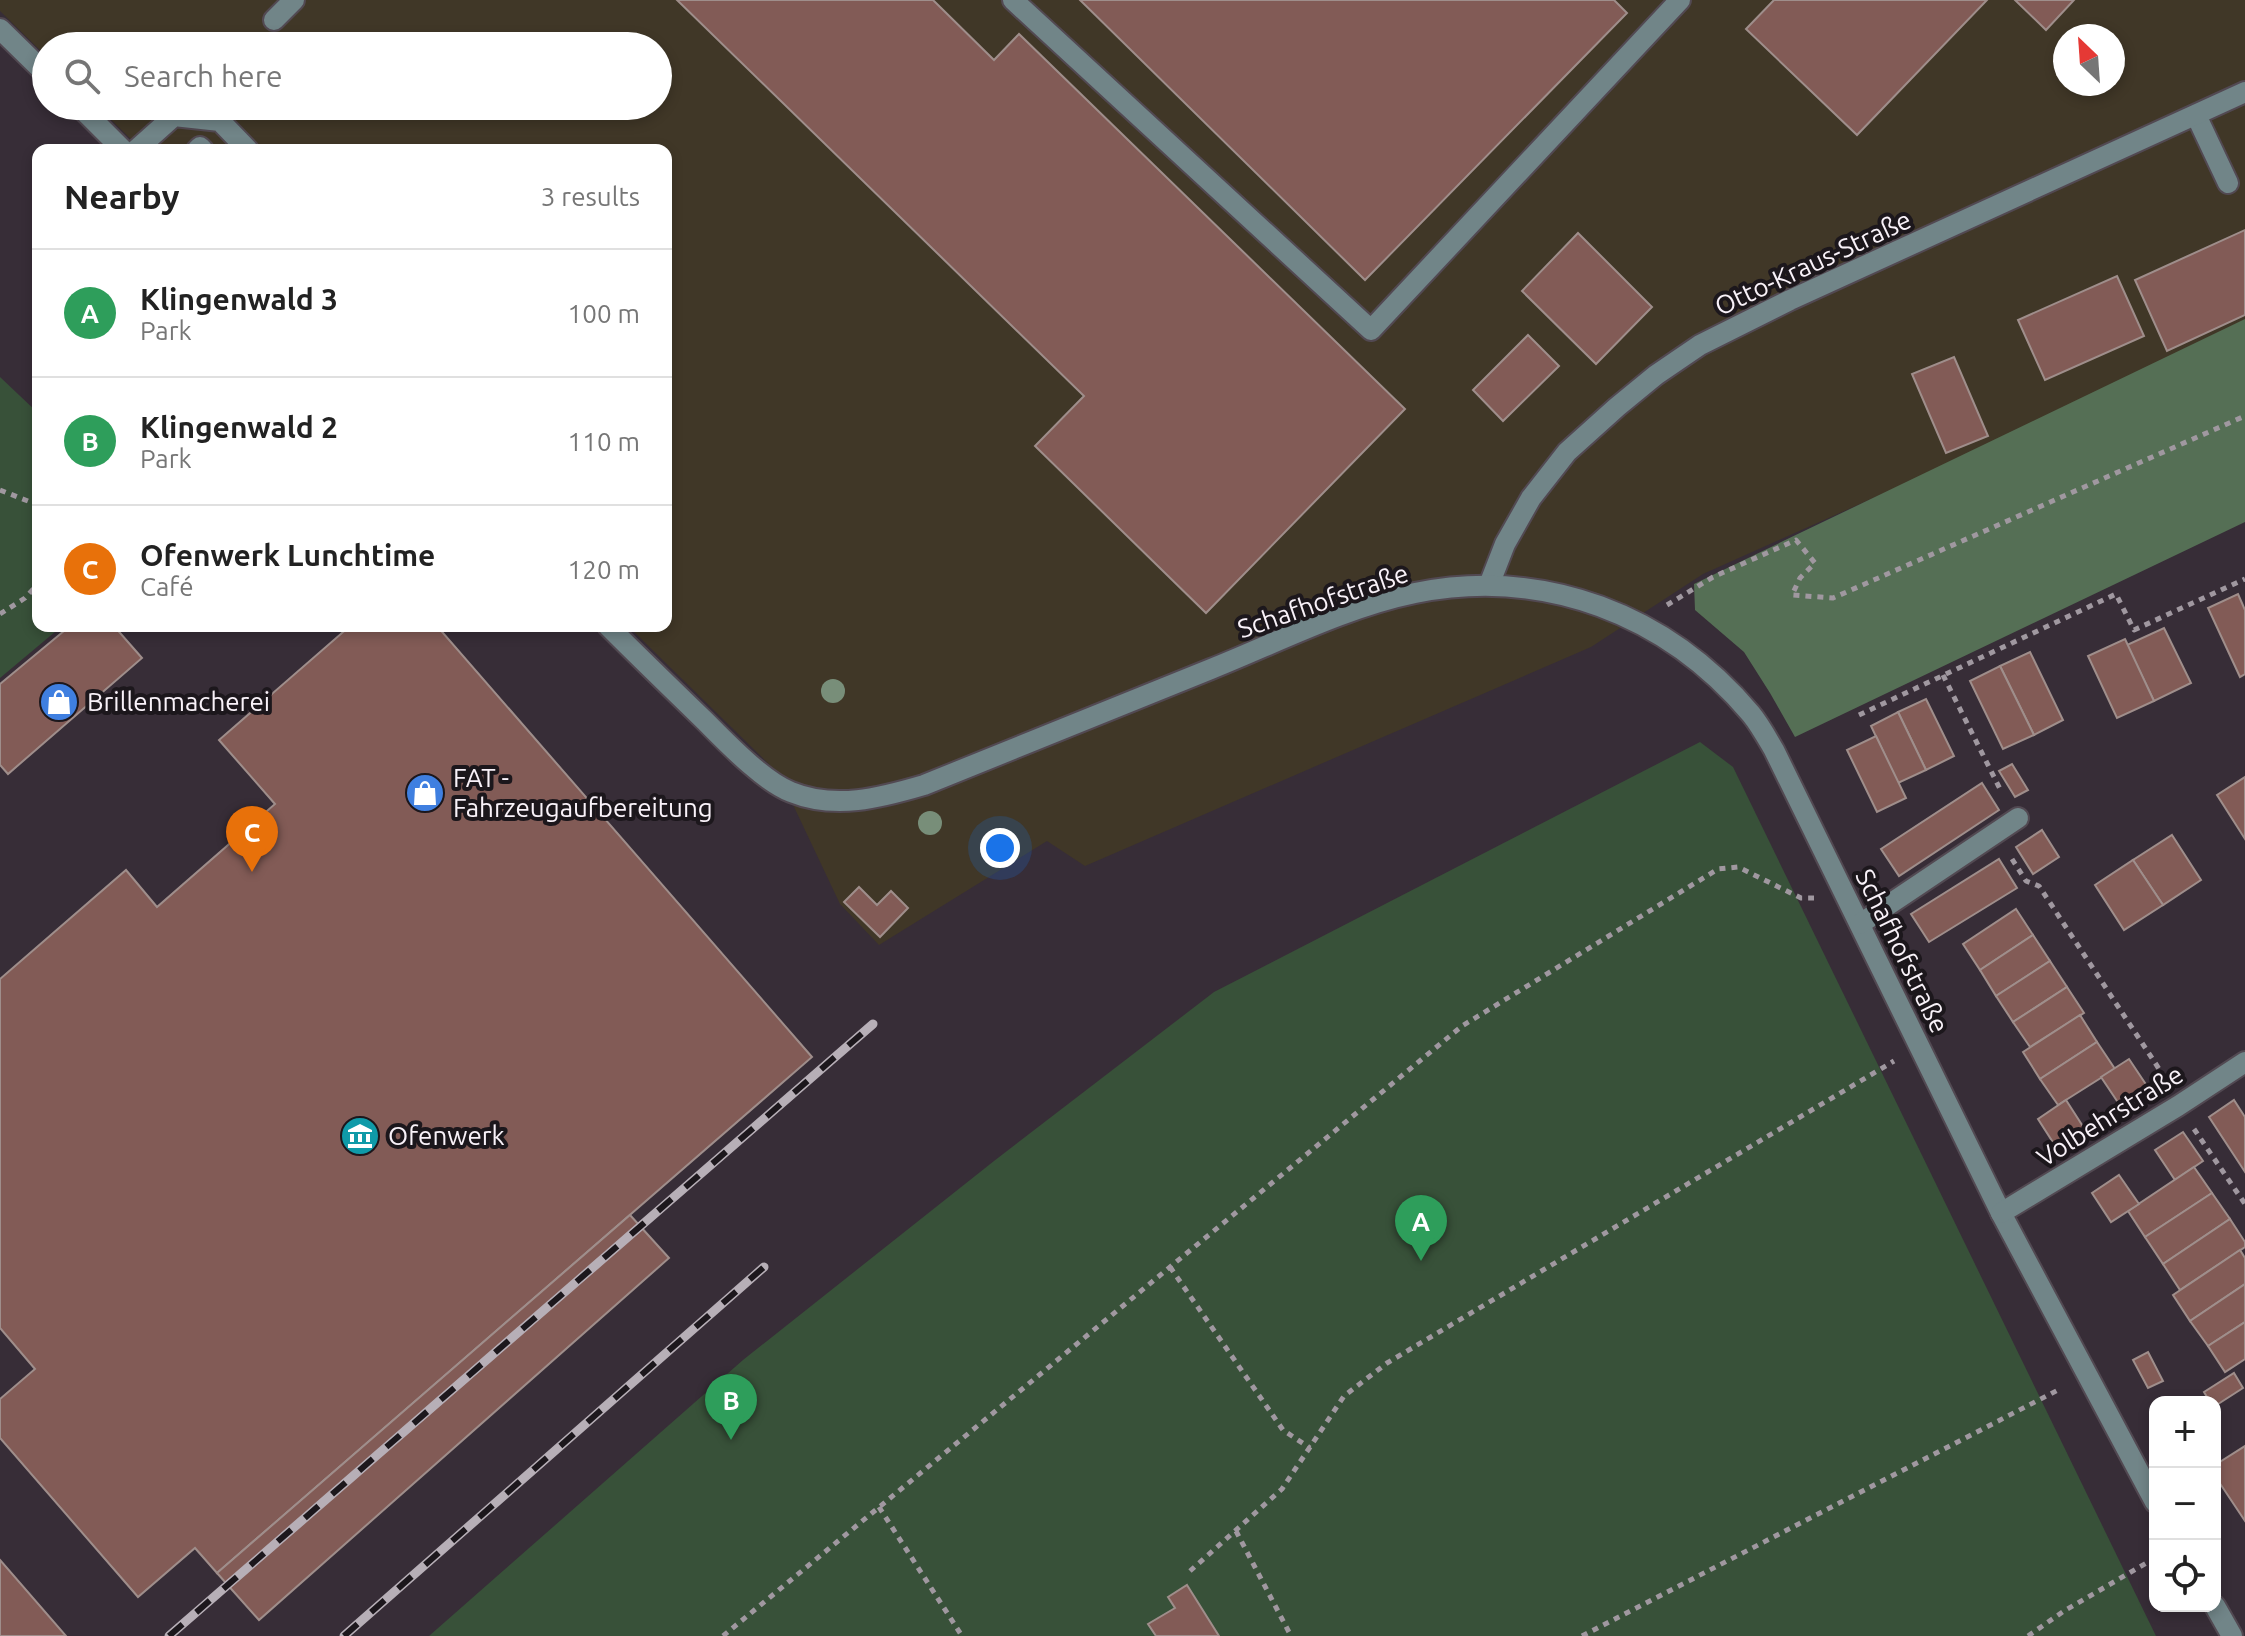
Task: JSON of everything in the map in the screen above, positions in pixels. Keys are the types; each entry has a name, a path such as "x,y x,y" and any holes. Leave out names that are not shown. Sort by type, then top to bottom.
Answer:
{"street":[{"path":"274,20 294,0"},
{"path":"1013,0 1371,330 1680,0"},
{"path":"0,29 32,60"},
{"name":"Otto-Kraus-Straße","path":"1489,585 1505,544 1531,498 1567,452 1646,383 1700,345 1790,300 2245,92"},
{"path":"2196,115 2228,183"},
{"path":"93,120 117,144"},
{"path":"143,144 170,120"},
{"path":"211,120 220,121 242,144"},
{"name":"Schafhofstraße","path":"614,632 755,769 790,792 846,802 880,798 924,785 1336,618 1413,594 1489,585 1564,594 1639,622 1700,663 1723,684 1753,717 1793,784 2001,1213 2149,1491"},
{"path":"1860,924 2018,818"},
{"name":"Volbehrstraße","path":"2001,1213 2245,1062"},
{"path":"2218,1612 2232,1636"}],"path":[{"path":"1639,622 1713,577 1796,540 1815,563 1800,578 1792,595 1833,598 2245,416"},
{"path":"0,490 32,503"},
{"path":"1859,715 2116,594 2134,630 2245,579"},
{"path":"0,614 32,590"},
{"path":"1943,675 1994,782 2018,818"},
{"path":"1995,834 2026,881 2039,886 2166,1078 2178,1106 2245,1204"},
{"path":"723,1636 1462,1026 1718,869 1738,867 1801,898 1847,899"},
{"path":"1190,1571 1282,1489 1344,1396 1387,1363 1919,1046"},
{"path":"1170,1267 1283,1430 1310,1448"},
{"path":"1582,1636 2085,1374"},
{"path":"879,1507 962,1636"},
{"path":"1236,1531 1291,1636"},
{"path":"2028,1636 2064,1611 2149,1561"}],"shaded area":[{"path":"0,0 2245,0 2245,324 2003,440 1703,574 1591,647 1085,866 1047,841 879,945 840,904 778,773 634,632 672,632 672,144 136,144 111,120 672,120 672,32 32,32 32,42 0,11"}],"green space":[{"path":"2245,319 2245,522 1795,737 1744,652 1695,610 1694,584"},
{"path":"0,377 32,407 32,632 55,632 0,678"},
{"path":"1700,742 1733,767 2156,1636 429,1636 743,1360 1214,992"}],"building":[{"path":"677,0 933,0 994,60 1019,34 1405,409 1206,613 1035,446 1084,396"},
{"path":"1080,0 1614,0 1627,13 1365,280"},
{"path":"1774,0 1987,0 1857,135 1746,29"},
{"path":"2015,0 2074,0 2046,30"},
{"path":"2245,230 2245,315 2167,351 2135,280"},
{"path":"1578,233 1652,307 1596,364 1522,291"},
{"path":"2117,276 2144,336 2045,380 2018,320"},
{"path":"1528,335 1559,366 1503,421 1473,390"},
{"path":"1954,357 1988,436 1946,453 1912,374"},
{"path":"2238,594 2245,610 2245,674 2240,677 2208,608"},
{"path":"2164,628 2191,683 2154,701 2127,645"},
{"path":"63,632 119,632 142,658 8,774 0,765 0,684"},
{"name":"Ofenwerk","path":"343,632 442,632 812,1057 217,1573 195,1548 138,1597 0,1438 0,1399 35,1369 0,1328 0,979 126,870 157,907 275,804 219,740"},
{"path":"2125,639 2154,701 2117,718 2088,656"},
{"path":"2030,652 2063,720 2034,735 2000,666"},
{"path":"2000,666 2034,735 2003,749 1970,681"},
{"path":"1926,699 1954,756 1926,770 1898,712"},
{"path":"1898,712 1926,770 1898,783 1871,726"},
{"path":"1876,736 1906,798 1877,812 1847,750"},
{"path":"2012,764 2028,790 2015,797 1999,771"},
{"path":"2245,777 2245,839 2217,795"},
{"path":"1982,783 1999,810 1899,876 1881,849"},
{"path":"2042,830 2059,857 2033,874 2016,847"},
{"path":"2172,835 2201,880 2163,905 2133,860"},
{"path":"1999,859 2017,888 1929,942 1911,914"},
{"path":"2133,860 2163,905 2124,930 2095,885"},
{"path":"859,887 877,905 891,891 908,908 880,937 844,902"},
{"path":"2016,909 2033,935 1980,970 1963,944"},
{"path":"2033,935 2050,961 1996,996 1980,970"},
{"path":"2050,961 2067,987 2013,1022 1996,996"},
{"path":"2067,987 2084,1013 2030,1047 2013,1022"},
{"path":"2080,1015 2097,1042 2040,1079 2023,1052"},
{"path":"2097,1042 2115,1069 2058,1105 2040,1079"},
{"path":"2129,1059 2149,1089 2121,1107 2101,1077"},
{"path":"2066,1100 2084,1128 2056,1147 2038,1119"},
{"path":"2234,1100 2245,1117 2245,1172 2209,1117"},
{"path":"2183,1132 2203,1161 2175,1180 2155,1150"},
{"path":"2194,1167 2212,1193 2145,1237 2128,1211"},
{"path":"2119,1175 2139,1204 2111,1222 2092,1193"},
{"path":"2212,1193 2230,1219 2163,1264 2145,1237"},
{"path":"630,1215 669,1258 259,1620 217,1573"},
{"path":"2230,1219 2245,1247 2180,1290 2163,1264"},
{"path":"2240,1250 2245,1258 2245,1284 2190,1321 2173,1295"},
{"path":"2245,1284 2245,1322 2208,1346 2190,1321"},
{"path":"2245,1322 2245,1359 2225,1372 2208,1346"},
{"path":"2148,1352 2163,1381 2148,1388 2133,1360"},
{"path":"2234,1373 2243,1388 2221,1402 2221,1396 2206,1396 2204,1392"},
{"path":"2245,1446 2245,1521 2221,1485 2221,1461"},
{"path":"0,1560 66,1636 0,1636"},
{"path":"1187,1585 1219,1636 1156,1636 1148,1624 1175,1608 1168,1597"}],"railway":[{"path":"169,1636 873,1024"},
{"path":"344,1636 764,1267"}],"place":[{"name":"Brillenmacherei","path":"59,702"},
{"name":"FAT - Fahrzeugaufbereitung","path":"425,793"},
{"name":"Ofenwerk Lunchtime","path":"252,872"},
{"name":"Ofenwerk","path":"360,1136"},
{"name":"Klingenwald 3","path":"1421,1261"},
{"name":"Klingenwald 2","path":"731,1440"}]}
